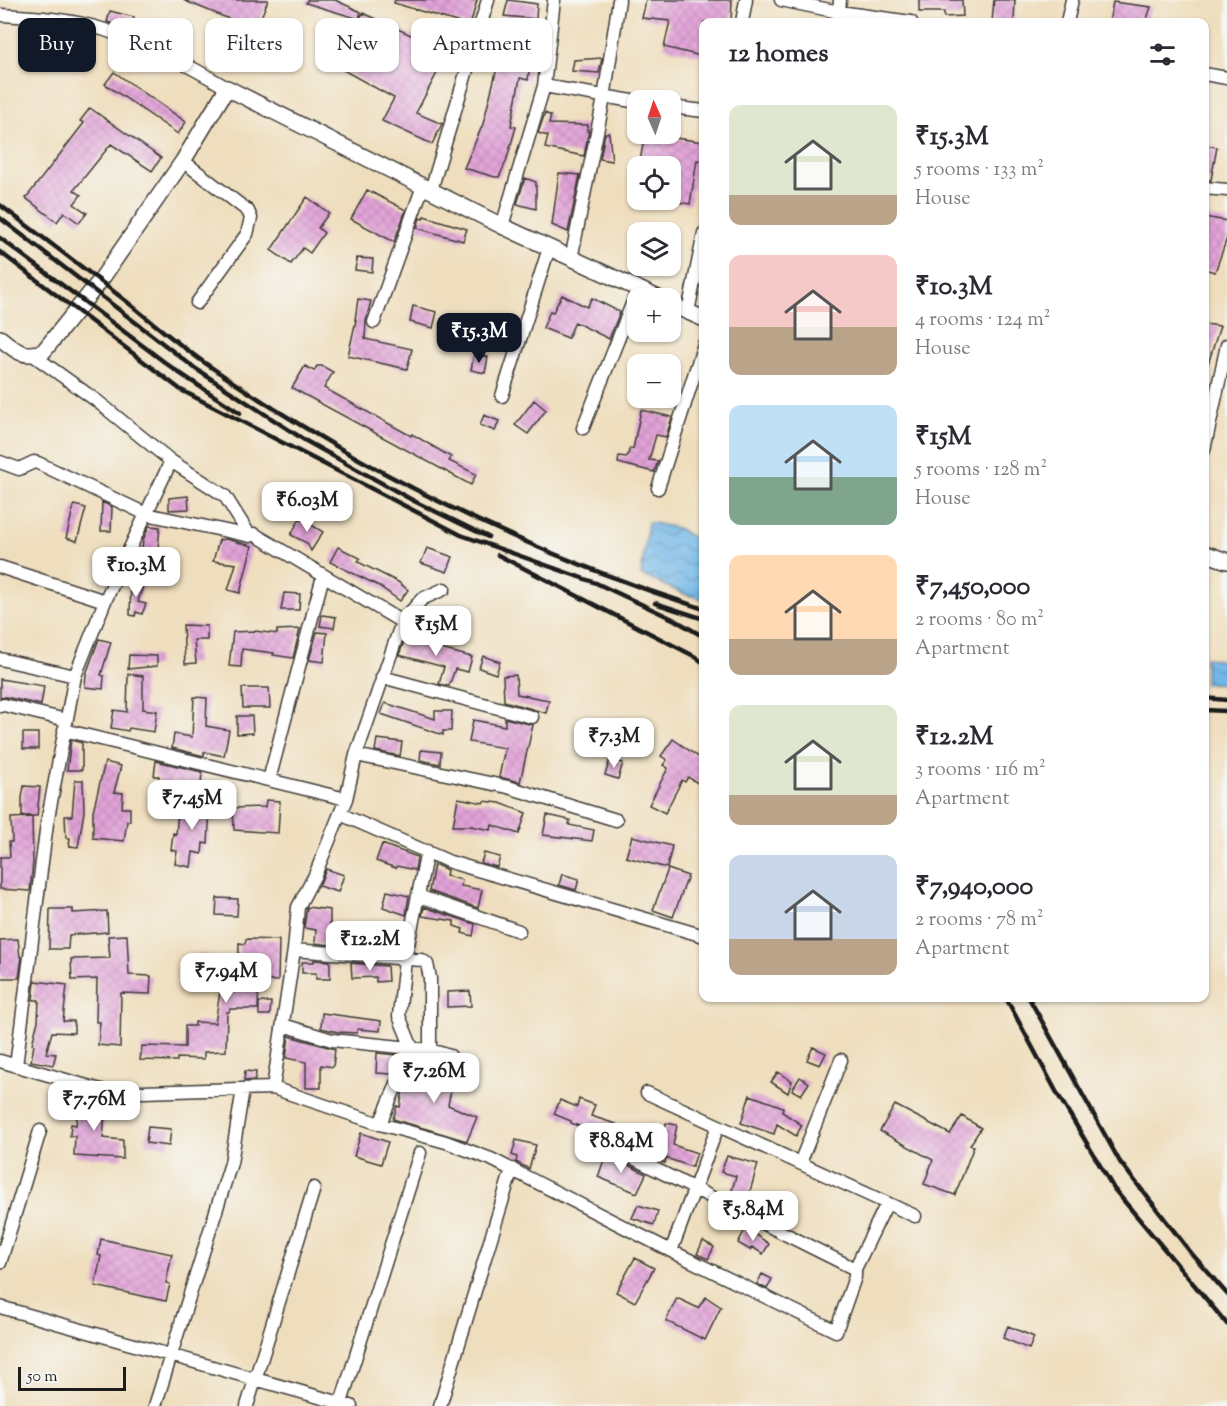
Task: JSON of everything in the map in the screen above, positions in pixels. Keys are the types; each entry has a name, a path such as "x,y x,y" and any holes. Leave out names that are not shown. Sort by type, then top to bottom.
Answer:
{"street":[{"path":"374,322 427,188 488,0"},
{"path":"502,226 544,86 554,0"},
{"path":"571,259 604,98 619,0"},
{"path":"743,18 746,0"},
{"path":"782,0 877,18"},
{"path":"1068,18 1072,0"},
{"path":"0,15 73,22 105,30 200,72 227,88 502,226 636,288"},
{"path":"1209,75 1227,78"},
{"path":"544,86 627,101"},
{"path":"0,338 20,353 33,355 43,352 100,281 183,161 227,88"},
{"path":"681,108 699,110"},
{"path":"183,161 248,211 251,218 247,234 197,303"},
{"path":"1209,188 1227,190"},
{"path":"502,396 549,248"},
{"path":"688,312 699,258"},
{"path":"681,309 699,317"},
{"path":"583,428 627,317"},
{"path":"1209,427 1227,345"},
{"path":"33,355 97,401 171,461 225,496 250,536"},
{"path":"658,488 699,360"},
{"path":"16,1066 47,823 75,676 105,601 171,461"},
{"path":"0,462 19,469 34,462 38,463 146,514 250,536 254,534 402,622"},
{"path":"1209,555 1227,561"},
{"path":"0,567 105,601"},
{"path":"269,780 323,576"},
{"path":"273,1088 294,950 298,907 315,875 346,799 357,755 402,622 422,599 444,589"},
{"path":"0,659 75,676"},
{"path":"382,677 532,717"},
{"path":"0,706 346,799"},
{"path":"357,755 508,787 616,820"},
{"path":"340,814 450,862 699,935"},
{"path":"380,1124 412,1048 399,1016 405,960 427,851"},
{"path":"418,896 519,931"},
{"path":"294,950 422,960 427,964 430,978 430,1050"},
{"path":"283,1024 332,1040 430,1050 450,1056"},
{"path":"800,1163 841,1060"},
{"path":"0,1061 111,1092 273,1088 380,1124 447,1142 512,1169 671,1251 836,1331 855,1277 855,1269 887,1203"},
{"path":"155,1406 231,1162 243,1089"},
{"path":"647,1093 915,1216"},
{"path":"671,1251 718,1126"},
{"path":"0,1263 40,1131"},
{"path":"611,1147 855,1269"},
{"path":"0,1307 344,1405 420,1153"},
{"path":"440,1406 512,1169"},
{"path":"247,1406 314,1188"}],"water":[{"path":"648,522 677,528 699,541 699,598 684,594 641,575"},
{"path":"1209,658 1227,662 1227,683 1209,684"}],"building":[{"path":"183,0 268,0 261,18 227,18"},
{"path":"307,0 335,0 361,12 359,18 356,18 306,3"},
{"path":"395,0 477,0 472,18 444,18 394,3"},
{"path":"508,0 537,4 536,18 504,16"},
{"path":"646,0 732,0 731,18 699,18 699,56 664,47 670,21 642,18"},
{"path":"919,0 962,0 963,16 944,17 944,12 919,12"},
{"path":"994,0 1015,0 1014,18 992,18"},
{"path":"1113,2 1151,7 1147,18 1110,18"},
{"path":"110,11 134,17 134,18 108,18"},
{"path":"363,13 374,18 360,18"},
{"path":"399,30 411,35 411,72 438,72 416,113 442,124 432,144 382,121 394,98 347,72 399,72"},
{"path":"602,58 599,73 572,71 574,60"},
{"path":"114,72 186,122 178,134 105,84"},
{"path":"496,72 529,72 528,80 520,78 511,126 516,127 499,177 464,168 483,124"},
{"path":"90,108 161,158 152,171 111,144 74,190 81,195 74,204 87,213 79,223 64,212 57,222 26,198 84,123 80,121"},
{"path":"545,113 551,116 549,124 588,125 584,156 545,148 548,136 538,133"},
{"path":"605,133 609,133 612,161 600,159"},
{"path":"681,139 699,141 699,160 697,160 690,204 681,203 681,156 641,156 643,144 681,144"},
{"path":"1209,146 1217,147 1211,180 1209,180"},
{"path":"559,173 580,175 568,232 552,225"},
{"path":"525,178 536,182 536,209 517,204"},
{"path":"367,190 406,210 394,242 351,219"},
{"path":"307,197 329,213 318,228 324,233 310,253 303,248 291,264 271,250"},
{"path":"424,216 467,229 463,241 417,228 420,218 423,219"},
{"path":"1209,218 1227,221 1227,238 1215,272 1209,270"},
{"path":"357,258 373,259 372,272 355,270"},
{"path":"562,295 587,307 592,298 620,312 609,339 575,322 568,338 543,328 550,311 553,312"},
{"path":"358,299 371,301 366,320 365,339 412,349 407,369 348,356"},
{"path":"413,306 437,312 433,328 410,322"},
{"path":"1209,325 1220,326 1209,361"},
{"path":"474,354 488,357 485,373 471,370"},
{"path":"305,366 314,371 317,366 322,366 333,372 324,388 411,436 412,434 451,457 449,461 476,474 471,485 292,388"},
{"path":"534,400 546,410 528,434 515,425"},
{"path":"641,410 672,417 666,437 656,435 649,460 658,461 654,472 618,463 619,456 627,457 630,448 633,449"},
{"path":"484,415 499,421 495,431 480,425"},
{"path":"188,496 189,509 169,510 169,498"},
{"path":"102,502 112,507 111,531 101,531"},
{"path":"74,505 86,508 77,541 66,538"},
{"path":"300,518 323,532 311,551 307,543 291,535"},
{"path":"149,526 160,527 157,559 141,557 143,540"},
{"path":"226,539 252,546 240,593 228,590 236,564 213,561 219,540"},
{"path":"338,547 360,558 358,562 398,582 408,590 400,601 379,586 330,562"},
{"path":"427,548 453,557 447,572 421,563"},
{"path":"131,579 144,582 138,602 146,604 142,614 136,612 135,616 130,615"},
{"path":"284,593 300,594 299,610 281,610"},
{"path":"322,615 336,617 334,628 320,626"},
{"path":"183,625 207,626 207,640 194,640 196,663 185,664"},
{"path":"300,629 293,658 242,649 241,667 229,666 233,632 255,631 277,634 277,630"},
{"path":"317,632 327,633 324,662 309,660"},
{"path":"406,636 438,644 437,648 472,657 468,672 455,669 449,686 439,684 444,667 399,655"},
{"path":"99,639 111,642 101,675 104,676 103,689 85,687 86,674"},
{"path":"129,655 157,656 157,666 128,669"},
{"path":"483,656 500,662 496,674 479,668"},
{"path":"128,674 143,676 143,709 157,711 154,732 111,728 114,710 127,712"},
{"path":"516,675 517,694 549,700 546,713 504,701 503,676"},
{"path":"0,679 44,686 41,705 6,697 0,698"},
{"path":"242,688 269,688 270,708 243,708"},
{"path":"194,697 207,698 206,726 229,730 224,756 204,752 204,756 172,748 174,734 192,737"},
{"path":"385,703 435,719 435,711 452,711 451,731 443,731 443,735 381,714"},
{"path":"237,716 252,716 253,733 237,734"},
{"path":"505,718 533,725 520,782 499,777 505,748 469,742 473,720 505,726"},
{"path":"23,733 38,733 38,749 23,749"},
{"path":"377,739 402,742 400,756 375,751"},
{"path":"673,739 699,757 699,784 688,777 685,782 682,780 665,813 649,805 668,768 663,765 667,760 661,756"},
{"path":"71,740 82,743 82,770 67,770"},
{"path":"421,750 441,752 440,764 420,760"},
{"path":"610,759 623,763 618,779 605,775"},
{"path":"156,761 202,772 201,785 170,782 167,801 155,799 159,776 154,776"},
{"path":"105,762 121,766 114,792 123,793 122,808 130,808 130,821 127,821 124,841 93,838 93,811"},
{"path":"75,780 83,780 84,812 78,847 69,846 70,838 66,838 65,816 72,816"},
{"path":"24,786 40,787 37,816 22,816"},
{"path":"213,793 208,844 203,843 202,854 193,852 191,867 175,864 177,851 171,850 173,833 176,834 178,811 199,812 198,794"},
{"path":"458,798 483,803 484,801 500,803 526,813 519,834 492,825 491,830 471,826 453,826"},
{"path":"266,800 280,801 278,833 234,830 233,808 265,807"},
{"path":"547,815 570,820 569,825 594,830 592,841 543,835"},
{"path":"32,817 33,862 30,891 0,889 0,857 10,857 11,818"},
{"path":"632,836 672,846 667,868 626,857"},
{"path":"382,844 417,857 415,870 397,866 396,868 376,861"},
{"path":"484,853 500,857 497,867 481,863"},
{"path":"434,864 447,870 446,876 462,880 461,886 482,890 478,908 429,891"},
{"path":"326,869 344,875 338,892 319,886"},
{"path":"668,869 688,876 673,917 653,910"},
{"path":"562,874 579,879 576,890 559,885"},
{"path":"387,891 409,896 406,915 383,907"},
{"path":"217,898 238,899 237,916 216,915"},
{"path":"307,907 330,910 330,945 315,943 316,930 304,928"},
{"path":"424,907 475,924 473,936 462,933 463,929 454,926 454,921 422,916"},
{"path":"50,909 73,909 73,913 107,911 108,932 69,935 68,949 49,949"},
{"path":"377,932 402,935 398,950 352,946 353,936 376,938"},
{"path":"127,935 129,975 151,976 150,994 121,993 120,1047 98,1045 100,1022 96,1022 97,979 72,980 71,959 110,958 108,936"},
{"path":"18,939 20,957 22,957 19,978 0,978 0,940"},
{"path":"246,939 279,940 278,981 259,980 258,1009 230,1009 227,1012 226,1051 204,1052 204,1059 140,1060 142,1046 185,1047 185,1026 195,1026 195,1022 215,1023 221,986 238,988 239,943 245,944"},
{"path":"198,954 212,956 210,972 196,971"},
{"path":"314,960 330,961 330,979 316,979 316,973 302,973 302,962 314,962"},
{"path":"351,963 387,966 388,981 376,982 376,977 352,978"},
{"path":"35,981 67,985 63,1021 74,1021 74,1033 52,1032 46,1053 56,1054 53,1065 31,1061 34,1045 32,1044 38,1021 39,1000 33,1000"},
{"path":"470,991 471,1006 447,1007 447,992"},
{"path":"259,1002 271,1002 270,1015 259,1015"},
{"path":"322,1013 381,1021 380,1031 357,1029 357,1033 321,1028"},
{"path":"289,1036 335,1049 333,1067 321,1065 321,1088 306,1088 306,1062 286,1058"},
{"path":"813,1047 826,1053 820,1065 807,1060"},
{"path":"377,1053 397,1055 392,1074 376,1073"},
{"path":"439,1062 462,1068 460,1081 453,1080 448,1105 477,1117 467,1141 393,1119 397,1106 400,1107 403,1090 411,1071 435,1076"},
{"path":"245,1071 256,1072 255,1080 244,1081"},
{"path":"778,1072 792,1081 788,1093 771,1082"},
{"path":"800,1077 809,1083 801,1095 792,1090"},
{"path":"750,1095 783,1107 782,1112 802,1125 796,1136 777,1124 774,1134 741,1123"},
{"path":"79,1097 106,1100 103,1138 123,1140 123,1159 74,1156 75,1136 70,1136 71,1124 76,1125"},
{"path":"579,1099 595,1105 591,1116 616,1124 615,1127 638,1133 634,1149 615,1140 598,1136 599,1134 554,1114 560,1100 577,1107"},
{"path":"895,1105 950,1134 962,1116 981,1128 970,1145 974,1146 955,1195 924,1184 933,1160 880,1131"},
{"path":"666,1123 677,1125 673,1145 697,1153 692,1167 666,1158 665,1163 654,1159 661,1145"},
{"path":"148,1127 171,1129 169,1146 146,1143"},
{"path":"361,1133 388,1142 381,1164 354,1156"},
{"path":"516,1140 536,1145 529,1169 516,1162 517,1157 512,1155"},
{"path":"606,1154 646,1174 637,1193 598,1177"},
{"path":"727,1156 758,1164 746,1205 730,1197 736,1176 721,1172"},
{"path":"638,1205 658,1211 654,1225 632,1218"},
{"path":"746,1228 769,1244 763,1254 752,1247 750,1250 738,1243"},
{"path":"101,1239 172,1254 166,1283 170,1284 166,1301 95,1286 101,1256 98,1255"},
{"path":"703,1241 714,1247 708,1259 697,1254"},
{"path":"635,1258 654,1268 635,1302 616,1292"},
{"path":"762,1274 772,1279 767,1289 757,1284"},
{"path":"706,1297 721,1307 705,1340 666,1321 677,1298 698,1308"},
{"path":"1008,1326 1034,1337 1029,1349 1003,1338"}],"railway":[{"path":"0,205 195,356 322,438 383,472 508,534 572,561 699,607"},
{"path":"0,218 196,369 306,441 414,501 488,537"},
{"path":"0,238 175,370 240,413"},
{"path":"0,252 181,390 461,535 596,583 675,620 699,634"},
{"path":"498,555 699,660"},
{"path":"655,603 699,617"},
{"path":"1209,698 1227,700"},
{"path":"1209,710 1227,711"},
{"path":"1008,1002 1057,1093 1114,1189 1227,1324"},
{"path":"1031,1002 1120,1162 1192,1254 1227,1294"}]}
